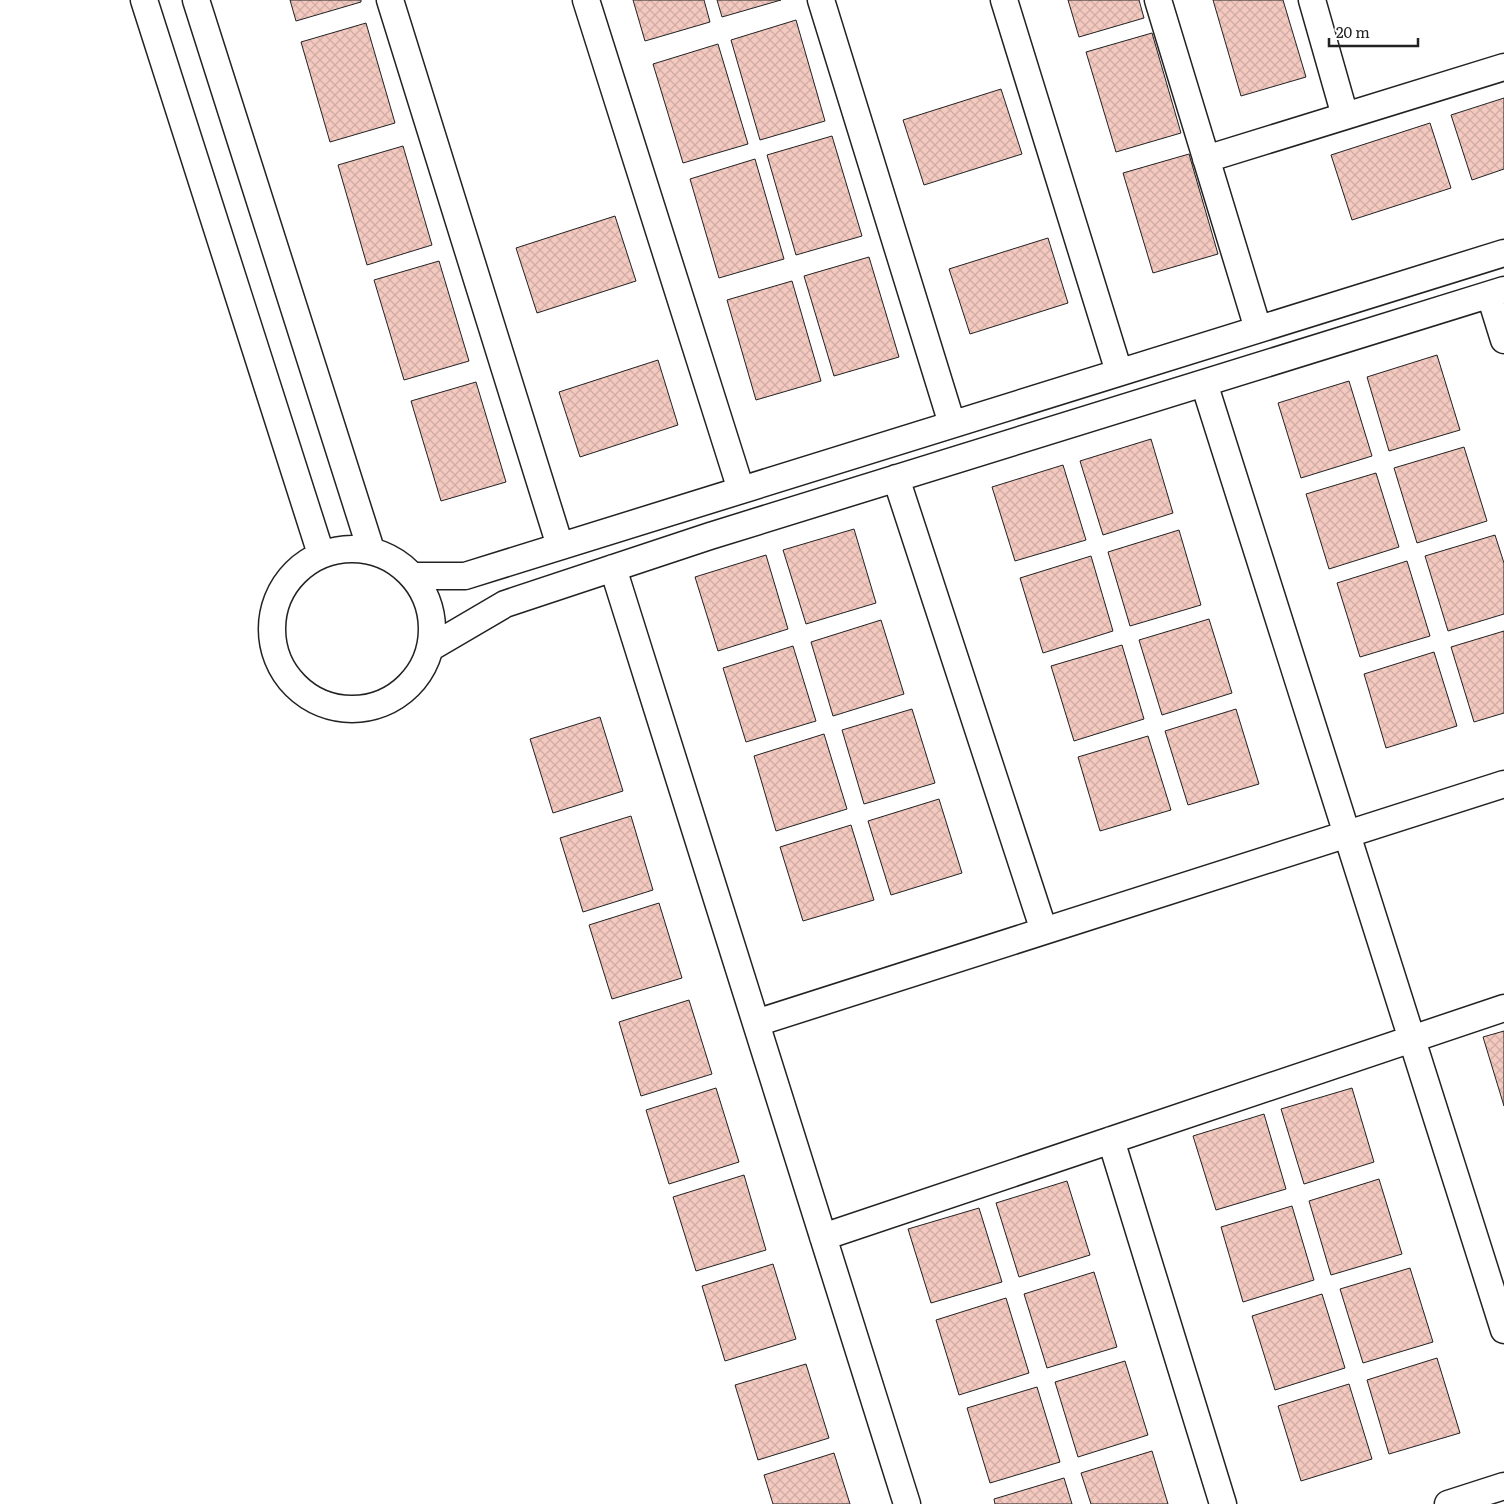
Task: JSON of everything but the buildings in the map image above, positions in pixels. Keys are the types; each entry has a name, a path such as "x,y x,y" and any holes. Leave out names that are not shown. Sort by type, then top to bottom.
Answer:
{"street":[{"path":"144,0 321,554"},
{"path":"196,0 371,550"},
{"path":"390,0 560,546"},
{"path":"586,0 742,490"},
{"path":"821,0 952,424"},
{"path":"1004,0 1119,372"},
{"path":"1158,0 1258,329"},
{"path":"1312,0 1345,116"},
{"path":"1206,159 1504,67"},
{"path":"414,576 465,576 1504,252"},
{"path":"430,648 505,604 710,536 1497,292 1504,340"},
{"path":"1204,384 1504,1330"},
{"path":"896,478 1044,931"},
{"path":"346,548 371,550 394,560 414,576 426,598 432,623 430,648 420,671 404,691 383,704 355,710 328,706 303,693 284,672 274,646 272,618 281,591 298,569 321,554 346,548"},
{"path":"613,568 907,1504"},
{"path":"756,1023 1504,784"},
{"path":"823,1237 1504,1008"},
{"path":"1111,1140 1223,1504"},
{"path":"1448,1504 1504,1486"}]}
